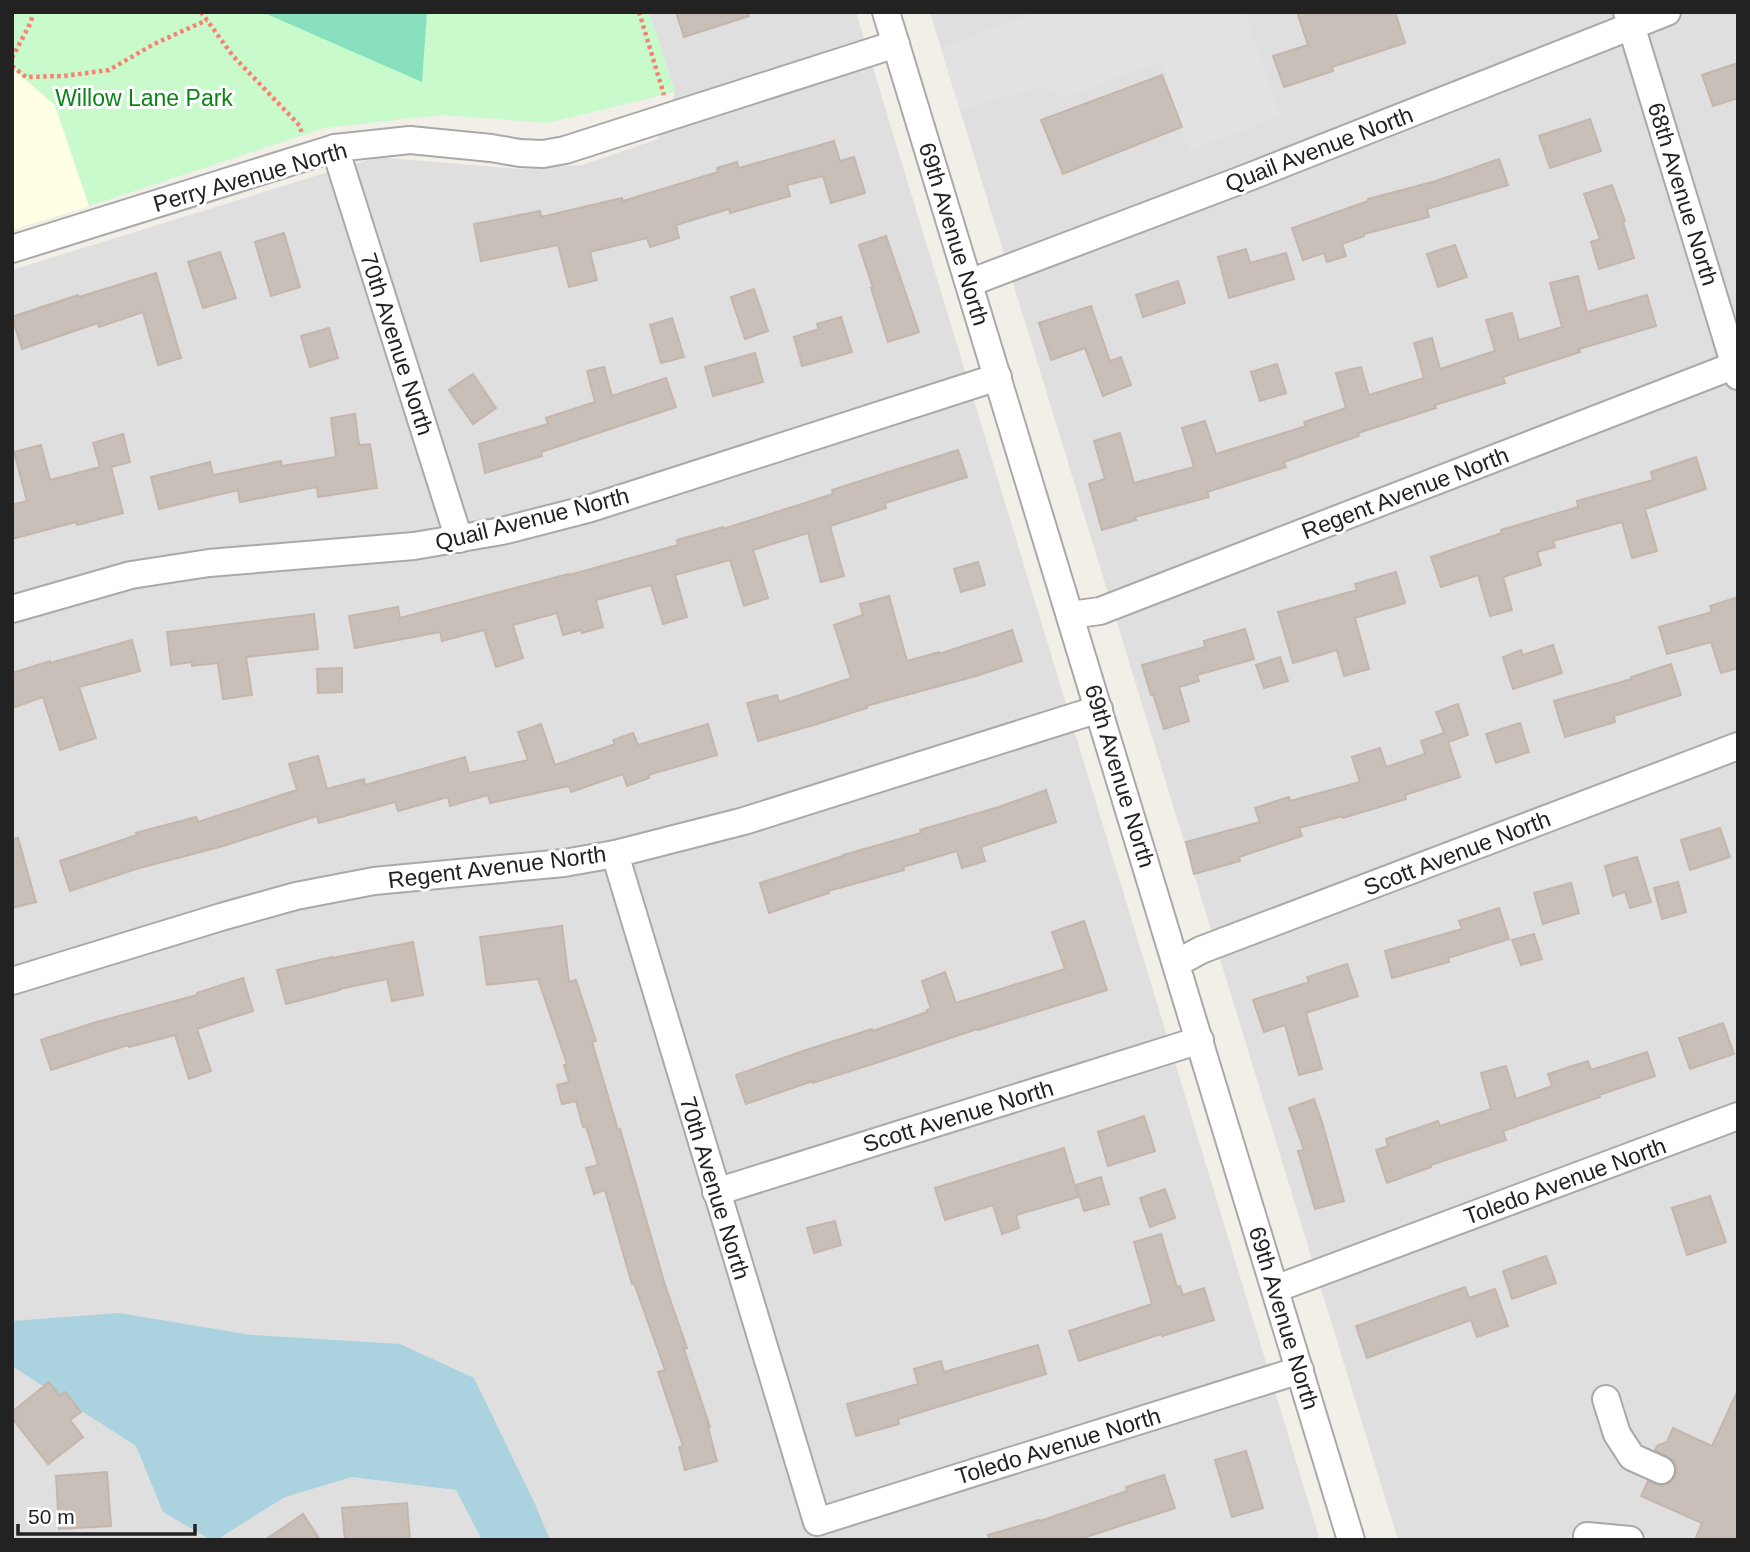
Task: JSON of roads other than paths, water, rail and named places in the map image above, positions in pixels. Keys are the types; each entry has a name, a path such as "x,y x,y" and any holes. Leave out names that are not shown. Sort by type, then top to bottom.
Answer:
{"street":[{"name":"69th Avenue North","path":"886,12 1352,1540"},
{"name":"Quail Avenue North","path":"969,283 1249,177 1629,19 1667,12"},
{"name":"68th Avenue North","path":"1629,19 1737,368"},
{"name":"Perry Avenue North","path":"12,249 335,148 410,140 520,153 544,154 565,150 896,44"},
{"name":"70th Avenue North","path":"335,148 459,540"},
{"name":"Regent Avenue North","path":"1070,615 1100,611 1737,368"},
{"name":"Quail Avenue North","path":"12,609 131,575 209,563 414,547 502,531 588,509 998,377"},
{"name":"Regent Avenue North","path":"12,981 296,896 374,881 564,863 615,854 744,821 1099,709"},
{"name":"Scott Avenue North","path":"1177,963 1201,950 1738,746"},
{"name":"70th Avenue North","path":"615,854 817,1522"},
{"name":"Scott Avenue North","path":"716,1192 1200,1040"},
{"name":"Toledo Avenue North","path":"1275,1289 1738,1116"},
{"name":"Toledo Avenue North","path":"817,1522 1300,1370"},
{"path":"1606,1399 1618,1434 1632,1457 1661,1470"},
{"path":"1587,1536 1630,1540"}],"water":[{"path":"119,1313 252,1335 400,1344 474,1378 550,1540 482,1540 456,1490 352,1477 285,1497 216,1540 211,1540 163,1512 136,1446 12,1366 12,1321"}],"park label":[{"name":"Willow Lane Park","path":"144,98"}]}
